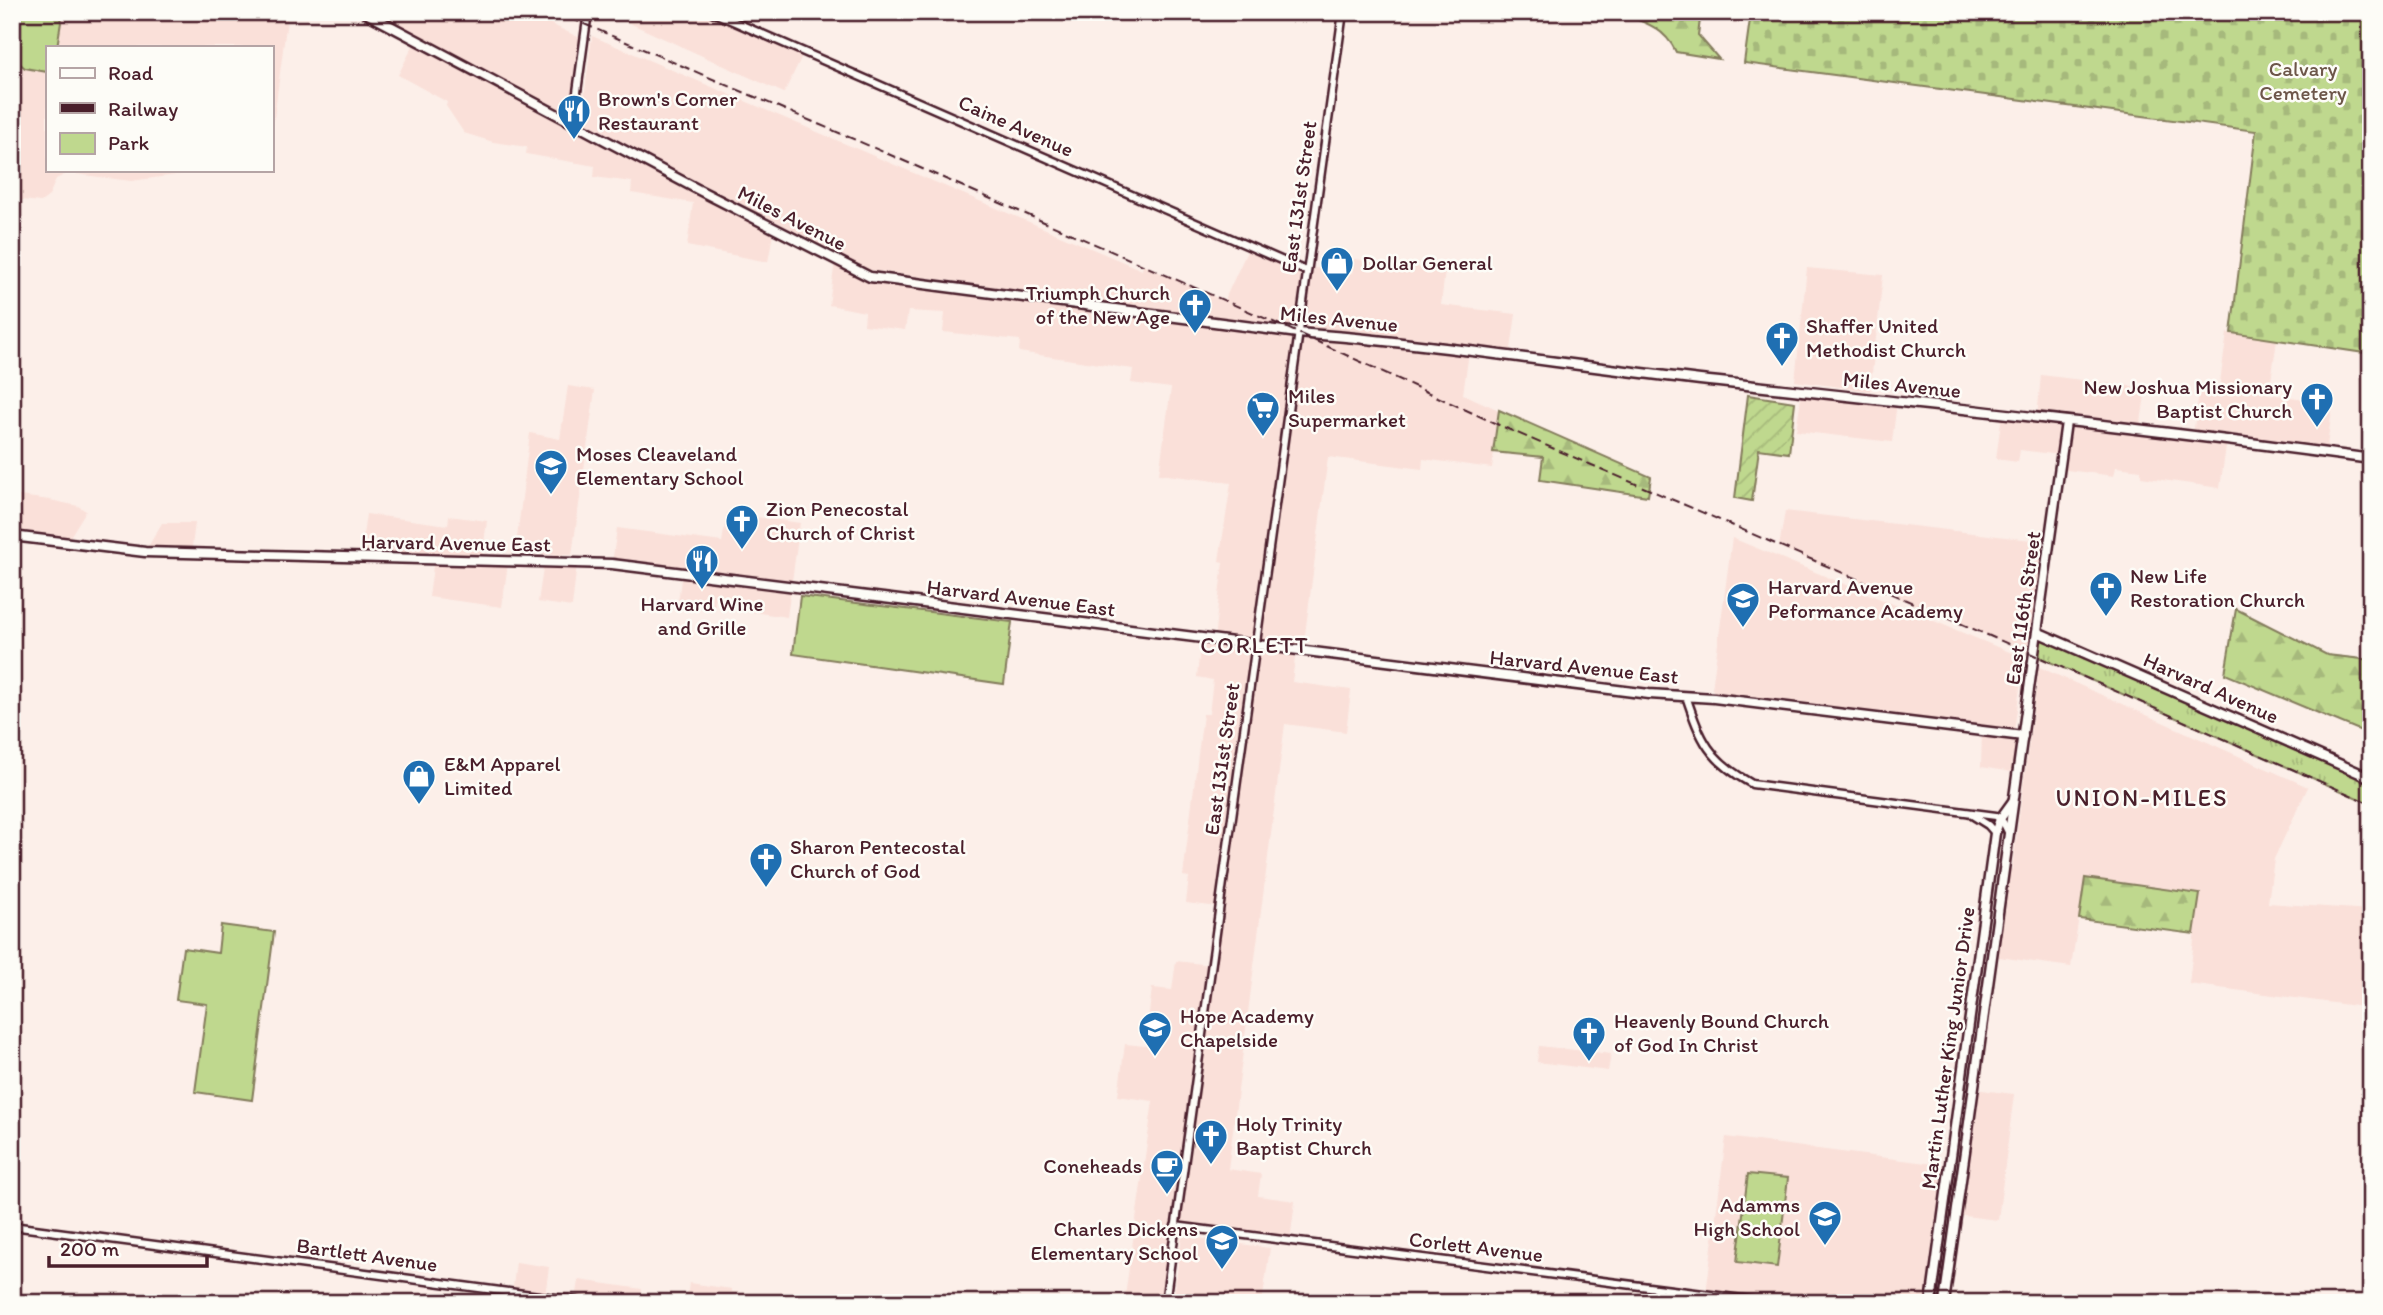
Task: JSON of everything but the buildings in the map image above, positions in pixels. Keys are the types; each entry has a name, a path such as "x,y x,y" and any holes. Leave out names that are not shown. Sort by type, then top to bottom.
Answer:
{"main road":[{"name":"Miles Avenue","path":"364,12 870,277 1298,333 2186,435 2371,459"},
{"name":"East 116th Street","path":"2010,835 2066,422"},
{"name":"Harvard Avenue East","path":"12,536 145,552 610,564 1649,694 1714,698 2023,736"},
{"name":"Harvard Avenue","path":"2037,632 2371,778"},
{"name":"East 116th Street","path":"1995,832 1998,817 2015,799"},
{"name":"Martin Luther King Junior Drive","path":"1931,1303 1995,832"},
{"name":"Martin Luther King Junior Drive","path":"1944,1303 2010,835"}],"street":[{"path":"570,121 574,114 588,12"},
{"name":"Caine Avenue","path":"712,12 1306,271"},
{"name":"East 131st Street","path":"1165,1303 1343,12"},
{"path":"1686,696 1700,736 1710,750 1733,773 1752,783 1998,817 2010,835"},
{"path":"1967,812 1995,832"},
{"name":"Bartlett Avenue","path":"12,1226 592,1303"},
{"name":"Corlett Avenue","path":"1175,1226 1773,1303"}],"shaded area":[{"path":"12,12 288,12 273,126 273,46 46,46 46,172 198,172 131,181 68,173 56,179 49,196 41,202 12,199"},
{"path":"374,12 526,12 580,38 570,115"},
{"path":"605,12 712,12 804,52 784,93"},
{"path":"592,36 1142,270 1143,265 1224,301 1249,247 1306,271 1307,267 1352,273 1354,259 1445,271 1441,305 1516,314 1510,356 1469,352 1463,394 1499,410 1492,468 1423,459 1422,469 1328,457 1303,650 1296,650 1292,682 1351,690 1346,732 1285,724 1228,1169 1261,1174 1258,1196 1295,1201 1290,1241 1176,1226 1165,1303 1124,1303 1153,1101 1118,1096 1125,1044 1145,1046 1152,988 1172,990 1176,961 1211,965 1219,907 1186,903 1189,877 1183,876 1203,714 1209,714 1213,680 1197,677 1201,638 1214,639 1223,562 1219,561 1231,483 1159,474 1171,388 1131,383 1133,369 1019,352 1020,340 943,332 945,313 908,311 905,330 864,325 865,312 829,305 835,261 870,277 1137,310 1137,306 869,270 581,122"},
{"path":"416,40 774,228 768,262 687,246 693,203 631,193 632,182 594,177 595,166 526,154 527,147 493,142 464,133 446,106 447,102 398,75"},
{"path":"1807,268 1883,275 1870,391 1795,381"},
{"path":"2227,333 2277,340 2269,394 2333,403 2326,453 2227,440 2220,488 2141,477 2141,470 2116,467 2114,476 2059,469 2061,455 2020,450 2018,462 1996,459 2002,414 2037,418 2041,375 2146,388 2140,429 2193,435 2199,393 2218,396"},
{"name":"Moses Cleaveland Elementary School","path":"568,386 595,390 572,555 515,554 530,433 560,439"},
{"path":"1802,391 1897,402 1892,442 1796,431"},
{"path":"12,495 78,506 86,511 66,543 12,536"},
{"path":"1785,511 2049,542 2034,655 1779,547"},
{"path":"727,513 800,523 787,617 752,612 753,601 716,597 714,608 678,602 682,572 612,564 617,528 722,542"},
{"path":"366,514 448,525 449,516 487,521 482,557 509,556 502,607 429,597 434,559 360,558"},
{"path":"162,523 195,523 191,554 145,552"},
{"path":"1732,538 2024,658 2014,731 1714,692 1712,689"},
{"path":"544,562 577,563 572,607 538,602"},
{"path":"2039,667 2308,787 2274,859 2268,903 2371,910 2371,1008 2189,984 2199,894 2085,879 2071,967 1992,956 2005,868 2012,869"},
{"path":"1982,731 2023,736 2018,773 1981,767"},
{"path":"1539,1046 1611,1054 1608,1071 1537,1062"},
{"path":"1974,1089 2014,1094 1998,1220 1956,1215"},
{"name":"Adamms High School","path":"1726,1137 1949,1166 1931,1303 1773,1303 1706,1294"},
{"name":"Charles Dickens Elementary School","path":"1182,1236 1270,1248 1262,1303 1173,1303"},
{"path":"516,1262 549,1267 545,1296 576,1300 579,1280 642,1289 640,1303 511,1303"},
{"path":"689,1283 773,1298 773,1303 686,1303"}],"green space":[{"path":"12,12 53,12 62,16 57,46 46,46 46,72 25,68 12,57"},
{"path":"1616,12 1701,12 1698,35 1719,59 1676,52 1658,30"},
{"name":"Calvary Cemetery","path":"1751,12 2371,12 2371,354 2231,333 2256,131 1744,63"},
{"path":"1748,395 1795,402 1789,453 1759,449 1752,501 1735,498"},
{"path":"1499,410 1651,477 1648,496 1540,480 1543,457 1493,452"},
{"path":"800,596 1012,622 1004,684 793,654"},
{"path":"2236,609 2327,655 2371,660 2371,735 2225,674"},
{"path":"2037,632 2371,778 2371,804 2034,655"},
{"path":"2085,878 2200,894 2194,934 2079,919"},
{"path":"221,925 274,932 252,1100 195,1092 207,1004 176,1000 183,948 218,953"},
{"path":"1748,1174 1788,1178 1777,1267 1737,1262"}],"railway":[{"path":"556,12 1285,327 1501,426 2034,655 2371,804"}],"place":[{"name":"Brown's Corner Restaurant","path":"574,141"},
{"name":"Dollar General","path":"1337,293"},
{"name":"Triumph Church of the New Age","path":"1195,335"},
{"name":"Shaffer United Methodist Church","path":"1782,368"},
{"name":"New Joshua Missionary Baptist Church","path":"2317,429"},
{"name":"Miles Supermarket","path":"1263,438"},
{"name":"Moses Cleaveland Elementary School","path":"551,496"},
{"name":"Zion Penecostal Church of Christ","path":"742,551"},
{"name":"Harvard Wine and Grille","path":"702,591"},
{"name":"New Life Restoration Church","path":"2106,618"},
{"name":"Harvard Avenue Peformance Academy","path":"1743,629"},
{"name":"E&M Apparel Limited","path":"419,806"},
{"name":"Sharon Pentecostal Church of God","path":"766,889"},
{"name":"Hope Academy Chapelside","path":"1155,1058"},
{"name":"Heavenly Bound Church of God In Christ","path":"1589,1063"},
{"name":"Holy Trinity Baptist Church","path":"1211,1166"},
{"name":"Coneheads","path":"1167,1196"},
{"name":"Adamms High School","path":"1825,1247"},
{"name":"Charles Dickens Elementary School","path":"1222,1271"}],"district":[{"name":"CORLETT","path":"1255,645"},
{"name":"UNION-MILES","path":"2142,798"}]}
